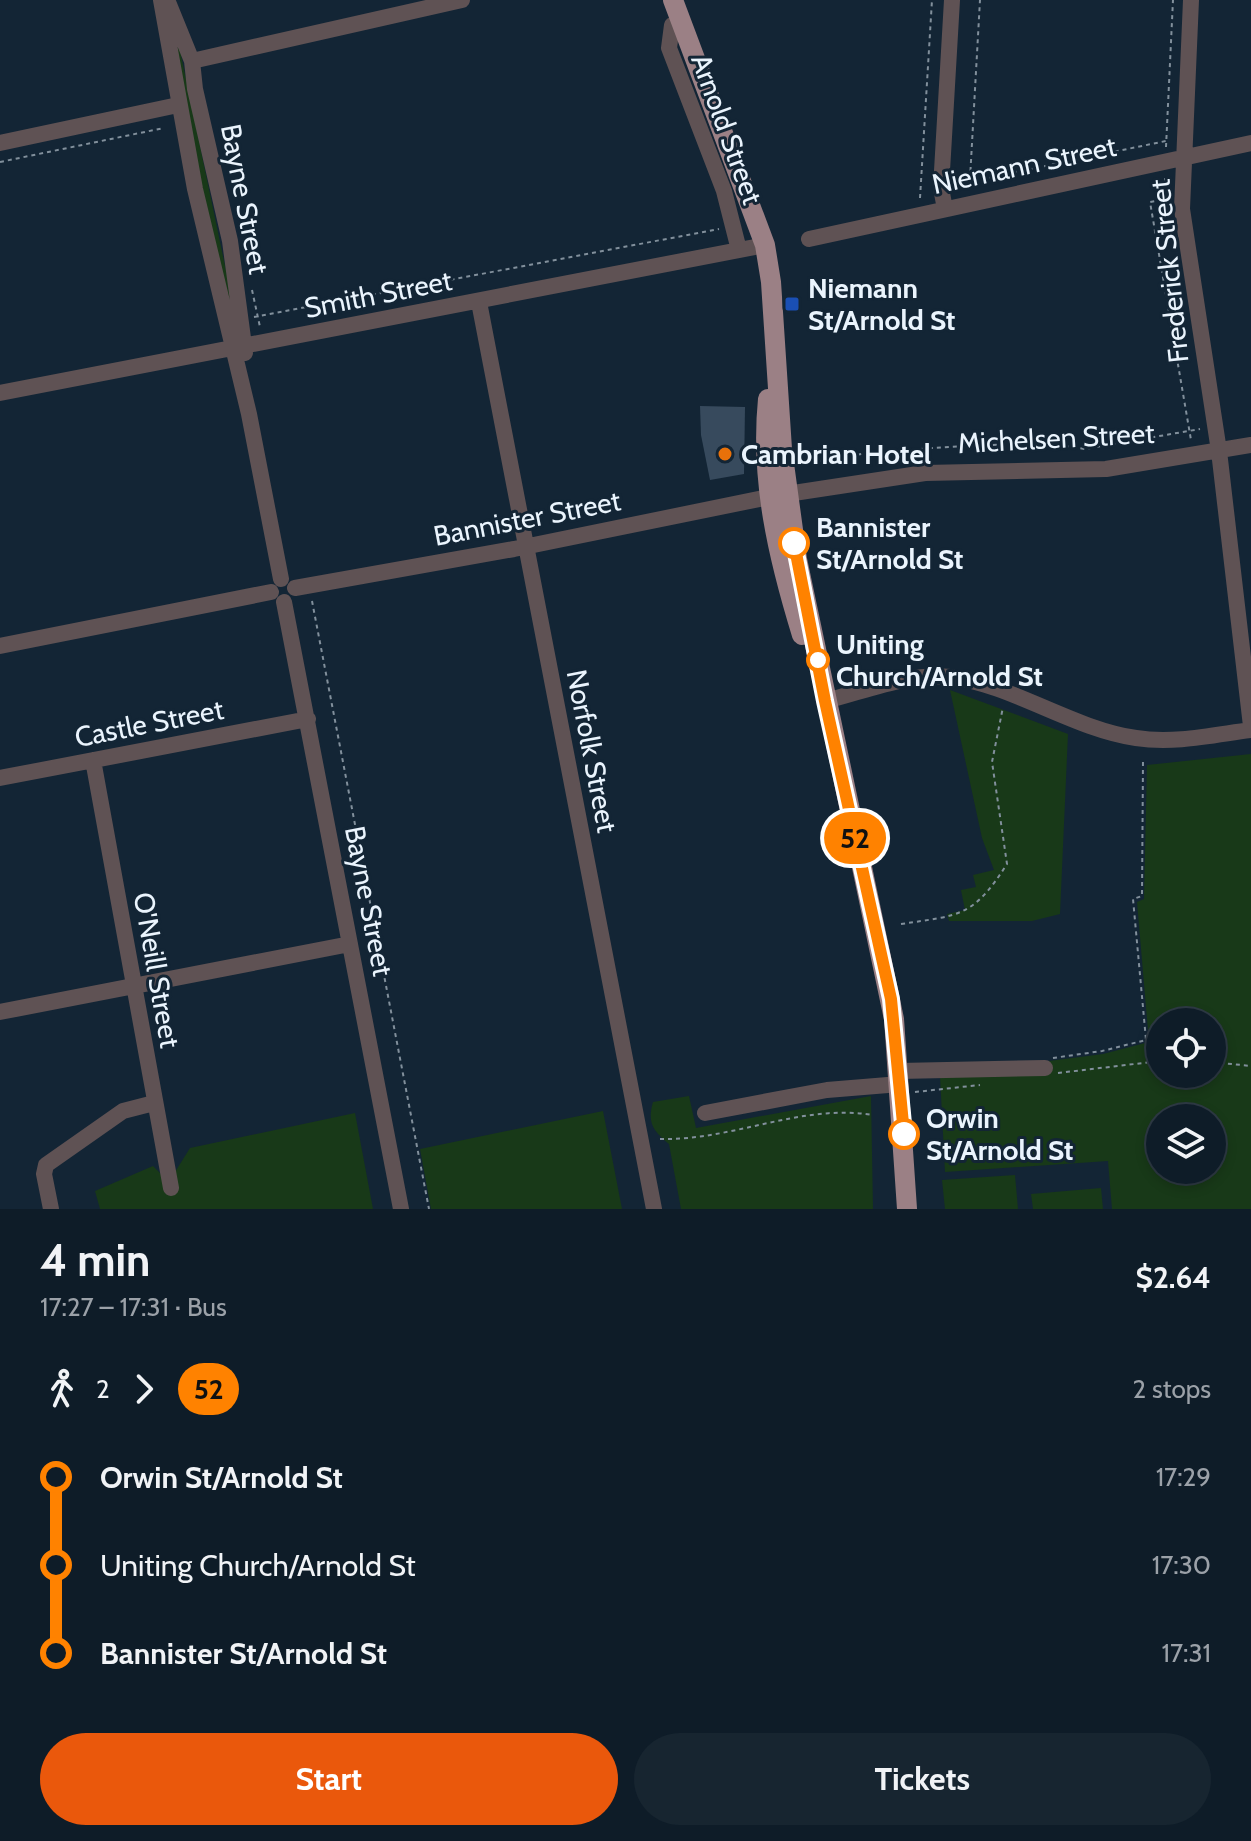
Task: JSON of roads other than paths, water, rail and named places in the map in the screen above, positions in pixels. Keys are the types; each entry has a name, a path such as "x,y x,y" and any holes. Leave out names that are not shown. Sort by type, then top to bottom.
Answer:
{"main road":[{"name":"Arnold Street","path":"658,0 714,107"},
{"name":"Arnold Street","path":"673,0 765,245 771,282 778,496 886,974 900,1078 907,1209"}],"street":[{"name":"Bayne Street","path":"161,0 178,105 238,347 401,1209"},
{"name":"Bayne Street","path":"167,0 192,61 195,89 230,241 238,347"},
{"path":"192,61 462,0"},
{"path":"945,209 941,188 952,0"},
{"name":"Frederick Street","path":"1191,0 1182,209 1219,451 1251,728"},
{"name":"Arnold Street","path":"672,25 670,54 724,191 739,250"},
{"path":"0,143 178,105"},
{"name":"Niemann Street","path":"809,239 1251,143"},
{"name":"Smith Street","path":"0,393 765,245"},
{"name":"Norfolk Street","path":"479,302 654,1209"},
{"name":"Michelsen Street","path":"778,496 925,473 1106,469 1251,445"},
{"name":"Bannister Street","path":"0,646 778,496"},
{"path":"825,701 940,676 963,679 1103,731 1136,738 1183,739 1251,728"},
{"name":"Castle Street","path":"0,778 308,719"},
{"name":"O'Neill Street","path":"93,760 171,1188"},
{"path":"0,1012 350,944"},
{"path":"705,1113 900,1078 1047,1063"},
{"path":"51,1209 44,1174 46,1165 119,1114 154,1103"}],"place":[{"name":"Niemann St/Arnold St","path":"792,304"},
{"name":"Cambrian Hotel","path":"725,454"},
{"name":"Bannister St/Arnold St","path":"794,543"},
{"name":"Uniting Church/Arnold St","path":"818,660"},
{"name":"Orwin St/Arnold St","path":"904,1134"}]}
